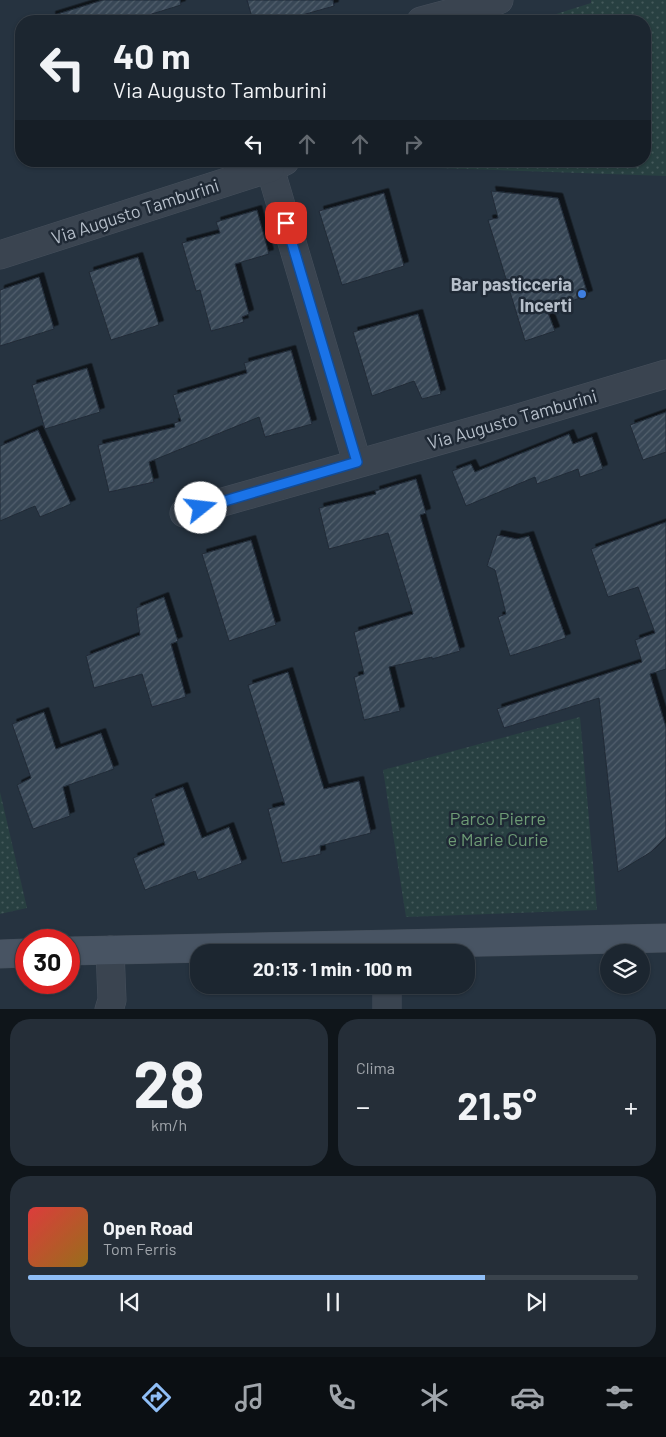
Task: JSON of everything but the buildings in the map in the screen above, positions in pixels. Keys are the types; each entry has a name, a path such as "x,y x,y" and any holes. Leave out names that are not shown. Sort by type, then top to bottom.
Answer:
{"main road":[{"path":"475,945 666,938"},
{"path":"603,940 666,958"},
{"path":"80,951 190,949"},
{"path":"0,954 15,953"}],"street":[{"path":"443,15 499,0"},
{"name":"Via Augusto Tamburini","path":"0,255 271,167"},
{"name":"Via Augusto Tamburini","path":"278,167 357,462"},
{"name":"Via Augusto Tamburini","path":"184,513 357,462 512,420 666,374"},
{"path":"109,1009 112,1000 110,950"},
{"path":"387,994 387,1009"}],"green space":[{"path":"591,0 666,0 666,176 405,167 651,167 651,15 553,15 591,3"},
{"name":"Parco Pierre e Marie Curie","path":"580,717 597,910 406,917 383,770"},
{"path":"0,792 27,908 0,914"}],"place":[{"name":"Bar pasticceria Incerti","path":"582,294"}],"route":[{"path":"201,508 357,462 286,223"}]}
